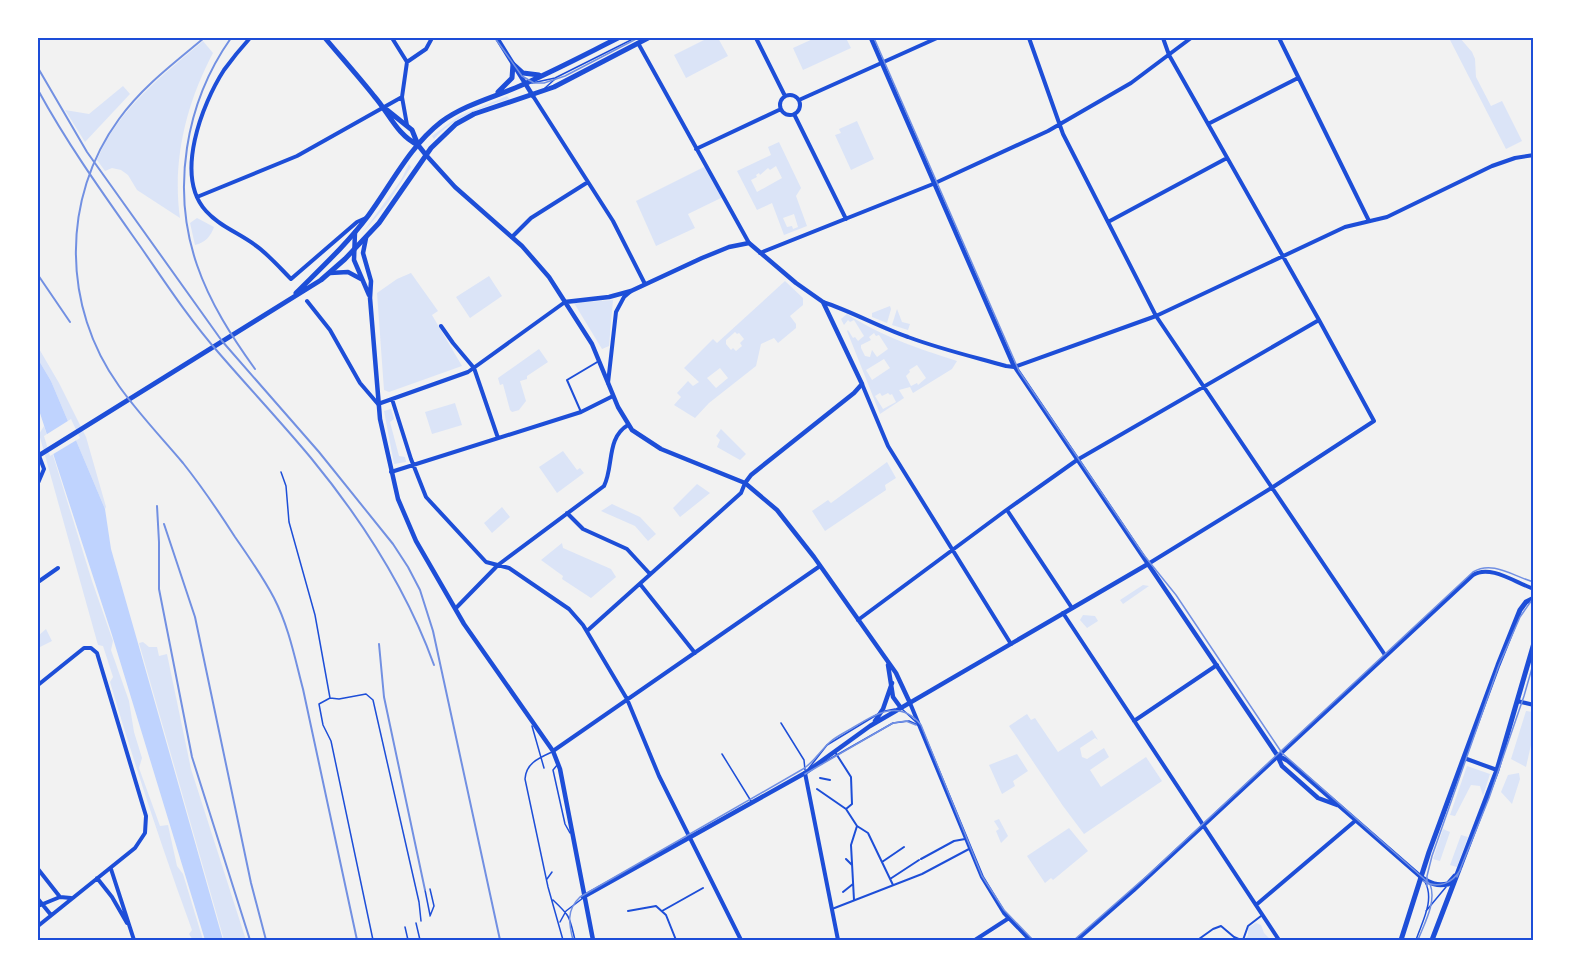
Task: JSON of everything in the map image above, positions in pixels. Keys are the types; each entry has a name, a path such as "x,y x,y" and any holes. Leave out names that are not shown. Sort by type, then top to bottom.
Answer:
{"main road":[{"path":"325,38 383,106 396,127 408,140 418,145"},
{"path":"289,299 355,232 418,145 449,116 526,83 618,38"},
{"path":"38,454 255,322 330,273 366,238 395,203 426,155 443,134 462,120 533,96 572,79 636,40 648,38"},
{"path":"513,64 525,74 543,75"},
{"path":"495,96 512,78 513,64"},
{"path":"383,106 412,130 418,145 426,155"},
{"path":"1401,940 1463,758 1520,610 1526,602 1533,598"},
{"path":"1432,940 1497,770 1533,643"},
{"path":"1421,877 1430,884 1438,886 1448,884 1459,872"}],"street":[{"path":"250,38 225,70 204,111 193,158 192,175 197,197 207,213 256,245 291,279 357,222 366,218"},
{"path":"392,38 407,62 402,97 407,125"},
{"path":"407,62 426,49 432,38"},
{"path":"497,38 625,242 645,284"},
{"path":"756,38 785,96"},
{"path":"871,38 1014,367 1277,755 1288,761 1421,877"},
{"path":"799,100 938,38"},
{"path":"1029,38 1059,124 1156,316 1386,655"},
{"path":"583,897 805,773 836,753 870,726 1148,564 1273,488 1374,421 1169,55 1163,38"},
{"path":"760,253 934,184 1059,124 1131,83 1191,38"},
{"path":"1279,38 1369,221"},
{"path":"636,40 749,243 760,253 823,302 910,338 1006,366 1014,367 1156,316 1345,227 1387,217 1492,166 1533,155"},
{"path":"1208,124 1298,78"},
{"path":"791,94 799,100 800,106 794,114 785,114 781,109 780,100 791,94"},
{"path":"197,197 297,156 402,97"},
{"path":"696,149 781,109"},
{"path":"794,114 846,219"},
{"path":"426,155 455,187 539,264 592,344 613,396 628,425 642,438 661,449 745,483 775,507 896,673 983,881 1009,918 1030,940"},
{"path":"1108,222 1227,158"},
{"path":"511,237 531,218 588,182"},
{"path":"355,232 354,260 370,298"},
{"path":"366,238 363,249 371,281 370,298 378,404 398,499 416,541 456,608 500,677 553,751 558,764 593,940"},
{"path":"378,404 474,368 565,302 609,297 631,291 729,247 749,243"},
{"path":"330,273 348,272 356,275 363,282"},
{"path":"608,384 616,312 624,297 631,291"},
{"path":"307,301 331,333 360,383 378,404"},
{"path":"823,302 862,384 888,446 1011,644"},
{"path":"858,620 1077,460 1319,320"},
{"path":"441,326 474,368 498,438"},
{"path":"581,412 567,380 599,361"},
{"path":"586,631 741,493 751,475 854,393 862,384"},
{"path":"391,472 581,412 613,396"},
{"path":"392,399 426,497 486,562 509,568 569,609 577,617 627,699 659,776 741,940"},
{"path":"456,608 498,565 604,485 614,440 628,425"},
{"path":"38,454 44,467 39,481"},
{"path":"1007,510 1072,608"},
{"path":"567,513 583,529 627,549 650,574"},
{"path":"553,751 820,566"},
{"path":"38,582 58,568"},
{"path":"1077,940 1476,572 1492,572 1533,589"},
{"path":"640,584 695,653"},
{"path":"1063,613 1256,904 1258,917 1279,940"},
{"path":"38,685 84,648 95,650 146,816 145,833 142,840 122,860 38,926"},
{"path":"887,663 893,697 901,708"},
{"path":"1134,721 1217,665"},
{"path":"870,726 882,712 892,683"},
{"path":"1518,701 1533,705"},
{"path":"836,753 851,777 852,804 846,809"},
{"path":"1463,758 1497,770"},
{"path":"805,773 838,940"},
{"path":"820,778 830,780"},
{"path":"817,789 846,809 857,826 868,833 893,885"},
{"path":"1256,904 1355,821"},
{"path":"854,901 851,845 857,826"},
{"path":"890,879 920,859 954,841 965,838"},
{"path":"882,862 903,847"},
{"path":"832,910 922,874 969,849"},
{"path":"846,859 852,865"},
{"path":"38,869 60,897"},
{"path":"111,869 134,940"},
{"path":"97,879 112,897 130,928"},
{"path":"843,892 853,884"},
{"path":"662,911 703,888"},
{"path":"878,891 881,896"},
{"path":"51,915 39,903 60,897 72,898"},
{"path":"628,911 656,906 666,915 676,940"},
{"path":"1199,939 1221,926 1234,937 1242,940 1246,928 1258,917"},
{"path":"975,940 1009,918"}],"lane":[{"path":"526,83 545,82 636,40"},
{"path":"533,96 555,78"},
{"path":"281,472 286,486 289,522 315,615 330,698"},
{"path":"373,940 332,741 323,725 319,704 330,698 339,699 366,694 373,700 419,902 421,921"},
{"path":"805,773 827,745 882,712 901,708 920,726"},
{"path":"530,716 544,768"},
{"path":"836,753 897,722 909,721 920,726"},
{"path":"781,723 804,760 805,773"},
{"path":"553,751 527,768 525,779 563,940"},
{"path":"722,754 751,802"},
{"path":"547,880 552,872"},
{"path":"1416,940 1430,893 1421,877"},
{"path":"1426,911 1448,884"},
{"path":"425,890 430,916 434,908 430,889"},
{"path":"559,923 566,911 583,897"},
{"path":"552,899 566,911 575,940"},
{"path":"416,923 420,940"},
{"path":"405,927 408,940"}],"shaded area":[{"path":"708,38 718,38 728,56 686,78 674,55"},
{"path":"815,38 846,38 851,48 803,70 793,48"},
{"path":"1449,38 1460,38 1472,52 1475,59 1476,77 1491,106 1502,101 1522,141 1506,149"},
{"path":"203,41 213,53 195,92 183,133 178,175 180,218 137,190 128,175 121,170 112,168 105,171 97,160 106,142 129,109"},
{"path":"123,86 130,94 85,142 65,110 89,114"},
{"path":"507,96 509,99 469,114 451,124 434,139 432,136 459,116"},
{"path":"857,121 874,159 851,170 835,135 841,133 839,129"},
{"path":"779,142 801,188 796,196 807,226 784,235 772,203 757,210 737,171 771,155 768,147","holes":["776,166 782,178 757,192 751,180 759,173 760,175 768,168 770,170","794,214 798,227 793,229 792,226 787,227 783,218"]},
{"path":"409,164 411,167 388,203 361,235 401,180"},
{"path":"706,166 723,197 688,214 695,228 656,246 636,201"},
{"path":"197,218 214,227 207,239 195,245 190,223"},
{"path":"411,273 438,311 432,315 462,366 389,392 384,390 377,293 397,279"},
{"path":"489,276 502,296 470,318 456,297"},
{"path":"785,281 803,298 803,305 790,316 796,328 778,343 774,338 761,344 756,366 709,403 695,418 674,405 681,397 677,393 688,381 693,386 699,382 684,368 713,339 717,343","holes":["735,332 744,339 740,343 742,346 736,351 733,348 731,350 726,344 726,340","720,368 728,378 716,388 707,378"]},
{"path":"613,300 609,346 602,349 574,303"},
{"path":"890,306 887,323 872,317 872,313"},
{"path":"897,309 902,322 910,324 908,330 892,325"},
{"path":"847,314 887,336 957,361 952,369 913,393 910,387 899,390 904,398 880,414 847,331 858,341 864,336 854,320 850,322 848,320 844,325 841,319","holes":["874,333 876,336 879,335 888,349 877,357 872,350 870,357 865,356 861,345 871,340 869,337","884,359 890,368 872,380 866,370","917,365 926,378 918,385 917,383 911,386 906,376 909,370","880,393 882,396 892,394 896,402 883,409 875,396"]},
{"path":"38,347 86,437 105,509 51,381 38,359"},
{"path":"539,349 548,362 527,376 527,379 520,381 526,401 519,410 512,412 503,384 500,385 498,378"},
{"path":"455,403 462,425 432,434 425,412"},
{"path":"391,409 394,419 390,422 399,456 405,457 406,462 394,464 384,411"},
{"path":"44,426 113,641 111,650 129,701 134,732 142,758 139,768 160,826 168,825 177,866 183,874 203,940 193,940 189,934 192,930 149,807 110,682 113,677 103,646 98,645 39,434"},
{"path":"721,429 746,454 740,460 717,447 720,440 716,436"},
{"path":"563,451 577,470 580,468 584,473 557,493 539,467"},
{"path":"887,462 896,478 885,485 886,490 825,531 812,511 828,500 831,503"},
{"path":"697,484 710,493 680,517 673,508"},
{"path":"612,504 640,517 656,534 648,541 635,526 601,511"},
{"path":"502,507 510,517 492,533 484,523"},
{"path":"562,543 563,548 611,569 616,577 591,598 562,579 563,576 541,560"},
{"path":"1143,585 1149,586 1123,604 1120,600"},
{"path":"1083,615 1095,616 1098,621 1087,628 1080,620"},
{"path":"46,629 52,641 38,648 38,636"},
{"path":"143,642 149,647 157,647 159,656 167,654 191,769 246,940 224,940 139,643"},
{"path":"1526,711 1533,712 1533,736 1526,767 1511,759"},
{"path":"1027,714 1031,720 1035,718 1058,752 1092,730 1098,740 1095,738 1080,748 1082,757 1087,759 1104,748 1109,757 1090,770 1101,787 1146,757 1162,781 1084,834 1009,726"},
{"path":"1017,754 1028,771 1013,781 1015,786 1002,794 989,765"},
{"path":"1467,766 1490,774 1483,796 1480,786 1471,785 1455,816 1450,815"},
{"path":"1519,773 1520,779 1512,804 1501,792 1508,775"},
{"path":"999,819 1008,836 1001,843 996,831 999,829 994,821"},
{"path":"1069,828 1088,851 1053,880 1051,878 1045,883 1027,856"},
{"path":"1443,829 1450,832 1440,861 1433,859"},
{"path":"1461,835 1468,837 1457,867 1450,865"},
{"path":"1256,923 1261,925 1264,933 1271,940 1245,940 1248,928"}],"water":[{"path":"38,359 51,381 105,509 111,549 223,940 205,940 112,635 38,407"}],"pier":[{"path":"71,419 80,438 50,456 44,436"}],"tram line":[{"path":"495,38 522,76 534,83 544,83 565,76 638,38"},
{"path":"874,38 1019,371 1143,554 1176,595 1282,753 1430,884 1431,905 1418,940"},
{"path":"1074,940 1148,875 1473,572 1488,568 1496,569 1534,582"},
{"path":"1427,886 1432,856 1499,665 1520,617 1534,597"},
{"path":"1457,877 1489,798 1534,661"},
{"path":"573,940 571,912 580,897 803,769 830,742 871,717 888,711 905,712 921,725 982,876 1004,910 1033,940"},
{"path":"805,774 893,723 906,721 916,725"},
{"path":"1423,881 1434,885 1444,884 1461,869"}],"railway":[{"path":"204,38 138,96 119,119 100,150 87,183 78,217 76,252 79,288 87,322 100,355 119,386 204,490 261,575 284,620 303,689 357,940"},
{"path":"231,38 215,63 193,119 184,177 185,207 189,236 208,293 238,345 255,369"},
{"path":"38,68 87,152 222,341 319,452 393,544 408,567 420,590 433,631 500,940"},
{"path":"38,90 87,170 187,313 311,458 348,506 397,583 434,665"},
{"path":"38,275 70,322"},
{"path":"157,506 159,589 192,757 250,940"},
{"path":"164,524 195,617 251,883 266,940"},
{"path":"379,644 384,697 425,890"}]}
